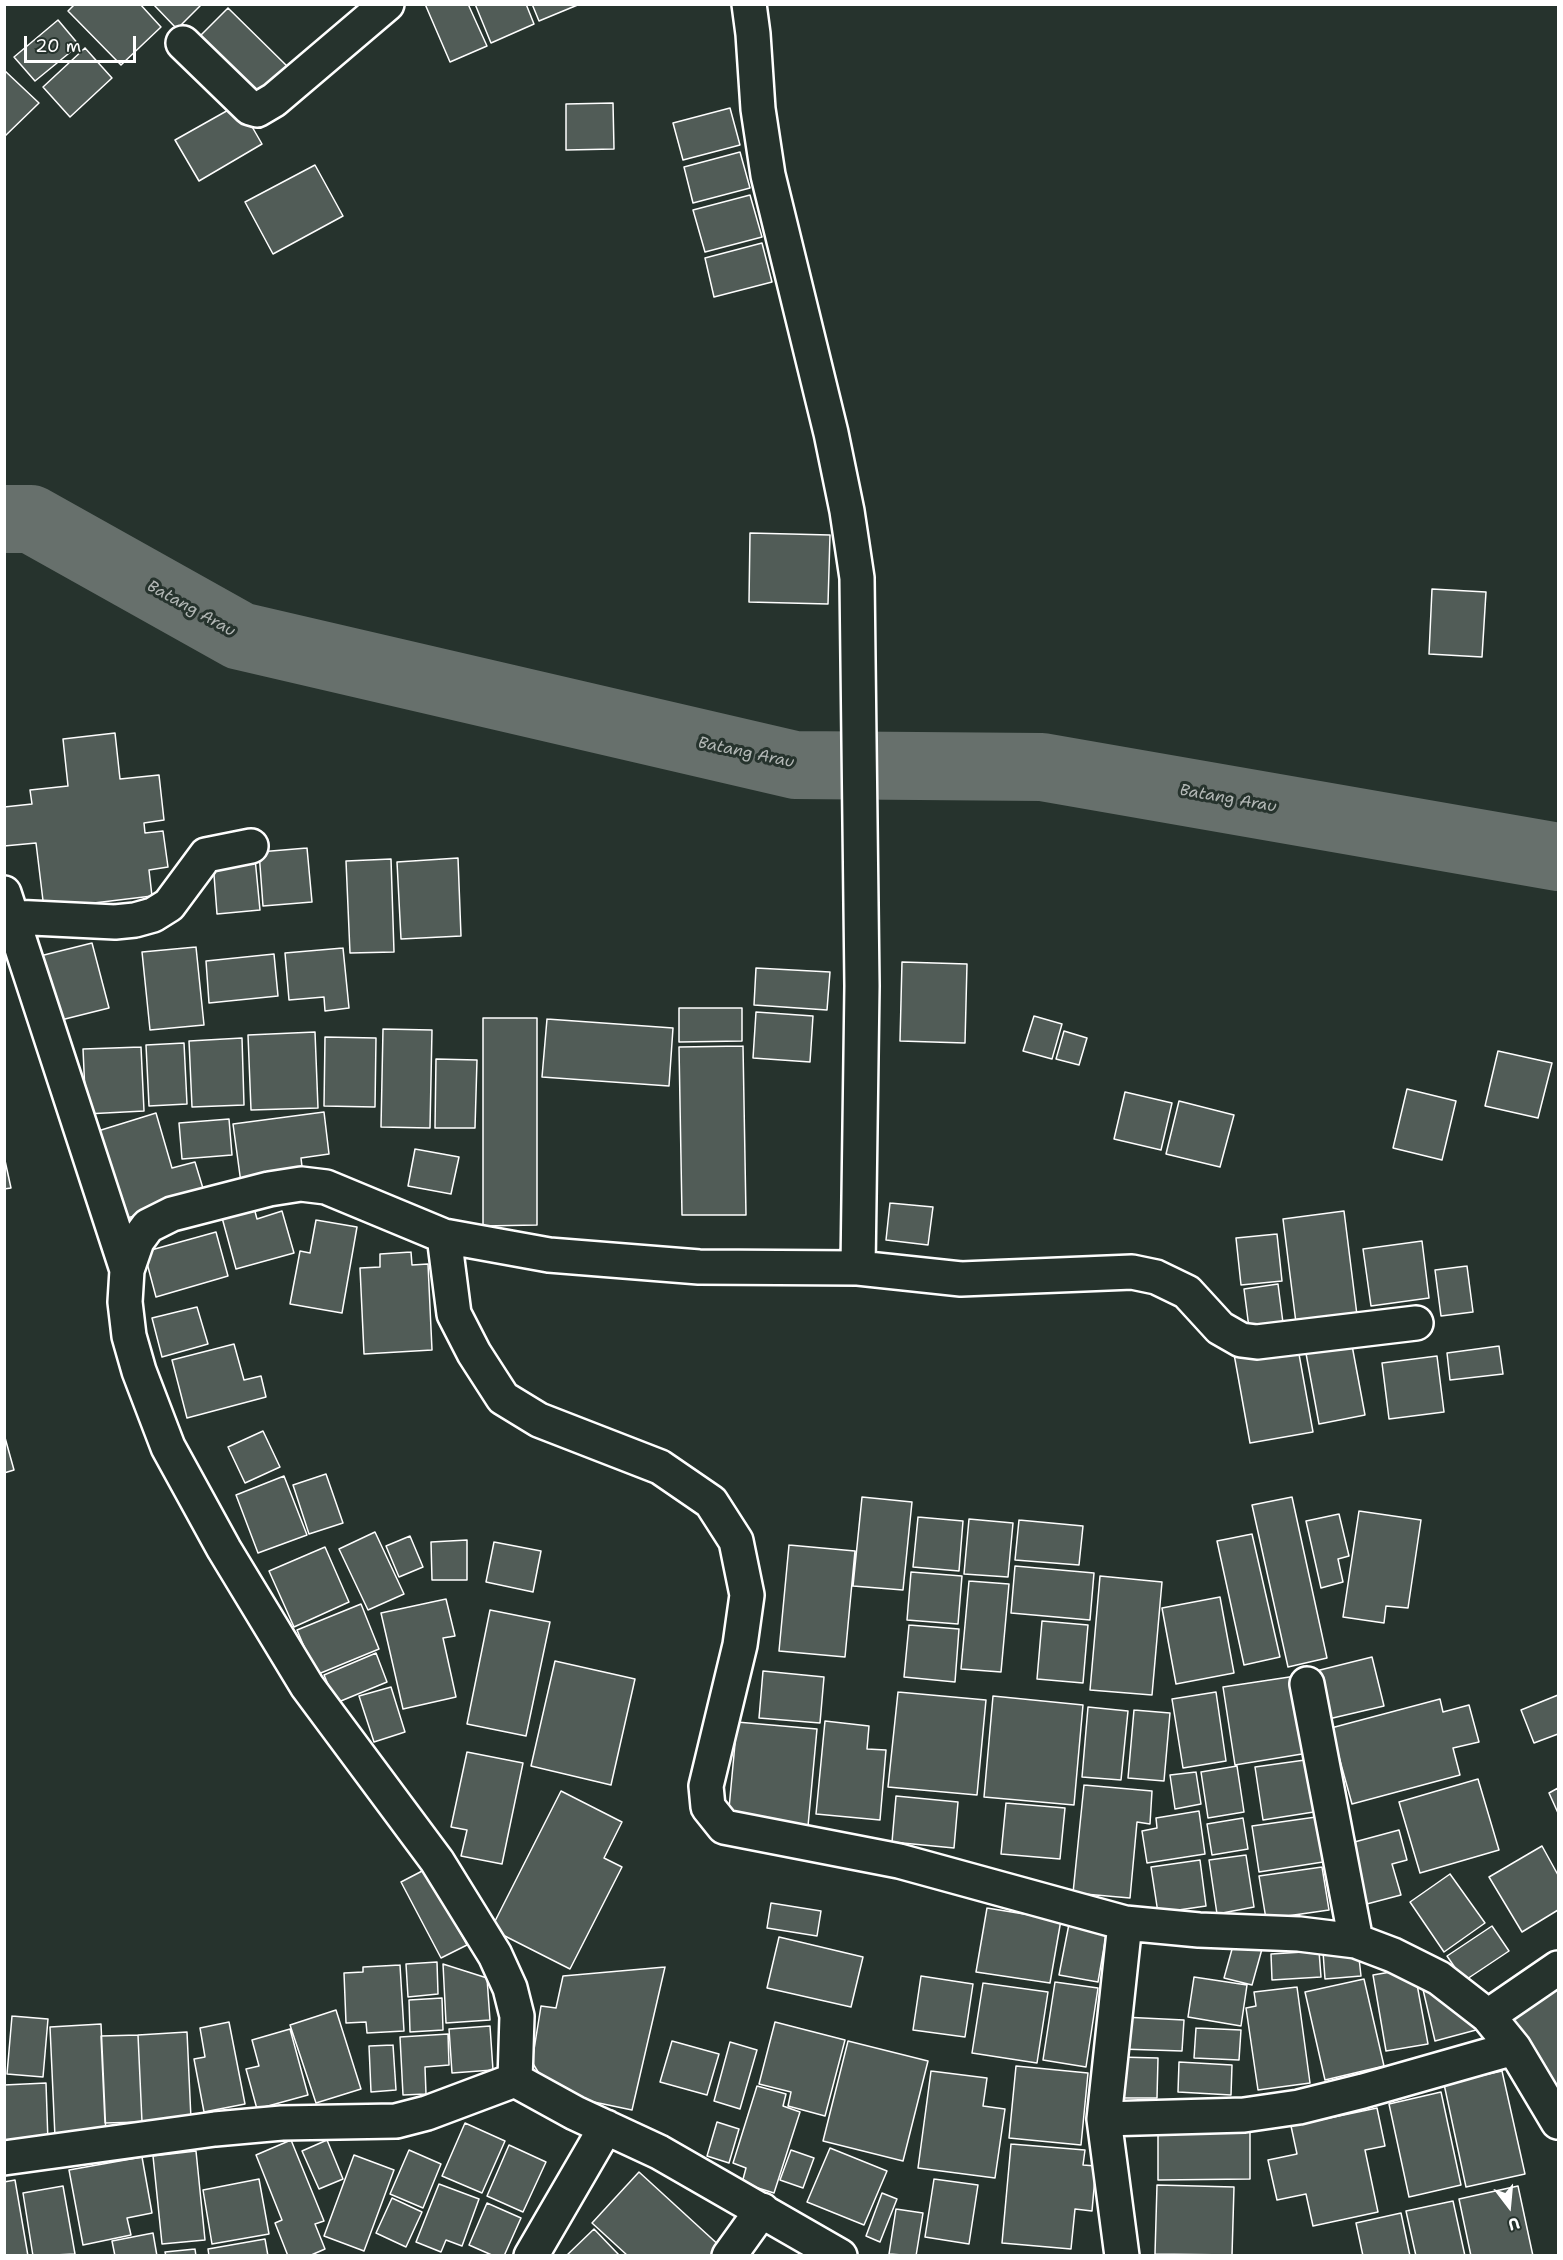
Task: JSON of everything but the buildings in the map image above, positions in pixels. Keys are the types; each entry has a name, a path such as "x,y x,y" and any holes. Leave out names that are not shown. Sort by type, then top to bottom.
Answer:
{"street":[{"path":"183,43 250,108 257,110 274,100 387,4"},
{"path":"749,4 758,109 768,175 831,433 847,511 857,578 862,986 858,1268"},
{"path":"127,1270 8,905 115,922 135,920 153,915 169,905 206,855 251,846"},
{"path":"515,2080 517,2016 510,1988 495,1955 437,1861 307,1686 224,1549 168,1447 139,1371 129,1336 125,1302 127,1270 137,1241 148,1226 172,1214 269,1189 301,1184 326,1187 444,1236 549,1255 699,1267 858,1268 961,1279 1132,1272 1156,1277 1188,1292 1220,1328 1241,1340 1257,1342 1416,1323"},
{"path":"444,1236 454,1314 474,1353 503,1398 538,1420 660,1467 711,1502 735,1541 747,1595 740,1645 706,1786 708,1807 724,1827 899,1861 1125,1923 1199,1930 1250,1930 1356,1941 1393,1955 1439,1978 1488,2016 1514,2048 1558,2122"},
{"path":"1307,1684 1356,1941"},
{"path":"1122,2256 1104,2120 1125,1923"},
{"path":"1488,2016 1558,1968"},
{"path":"1104,2120 1244,2115 1299,2107 1514,2048"},
{"path":"515,2080 575,2113 659,2151 840,2256"},
{"path":"4,2158 214,2129 282,2123 396,2121 428,2114 515,2080"},
{"path":"531,2256 606,2127"},
{"path":"729,2256 762,2210"}],"waterway":[{"name":"Batang Arau","path":"4,519 31,519 240,636 795,765 1042,767 1558,857"}]}
